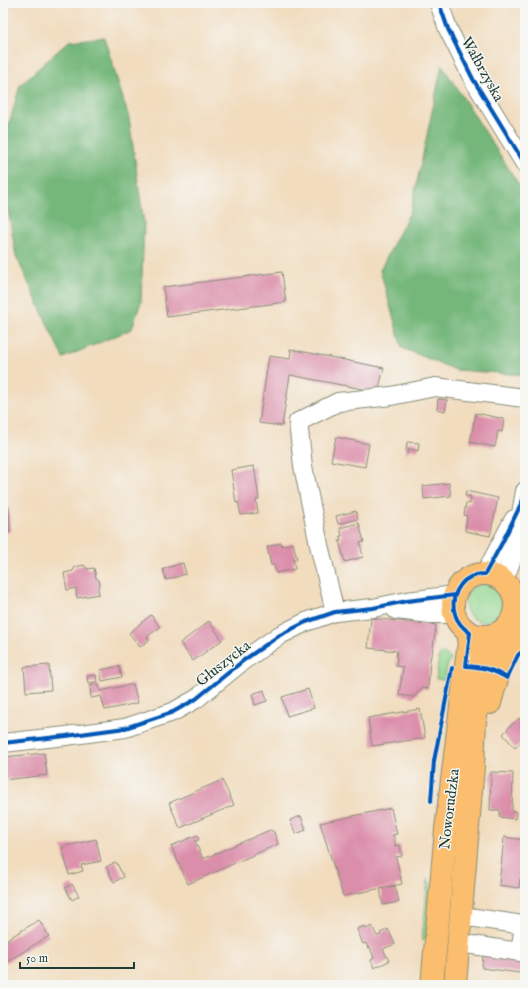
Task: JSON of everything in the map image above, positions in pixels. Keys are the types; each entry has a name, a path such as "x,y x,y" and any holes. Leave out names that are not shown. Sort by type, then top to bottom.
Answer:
{"main road":[{"path":"475,575 511,591 513,616 509,624 501,631 492,635 478,635 470,633 458,622 455,604 459,586 466,579 475,575"},
{"name":"Noworudzka","path":"432,985 446,830 470,633"},
{"path":"473,766 499,673 508,652 525,633"},
{"name":"Noworudzka","path":"455,985 476,721 484,668 492,635"}],"street":[{"name":"Wałbrzyska","path":"439,3 448,29 473,79 525,164"},
{"path":"334,612 318,545 303,466 298,422 338,402 391,396 435,387 525,398"},
{"path":"511,591 499,548 524,496"},
{"name":"Głuszycka","path":"3,743 125,728 173,712 196,699 244,660 280,635 306,622 334,612 373,608 407,601 455,604"},
{"path":"459,943 520,952 524,925 461,916"}],"green space":[{"path":"104,37 129,118 144,224 141,302 132,329 63,358 16,256 3,182 3,145 20,85 69,41"},
{"path":"442,65 525,194 525,375 456,370 402,348 380,270 411,210"},
{"path":"484,584 497,590 503,603 497,616 484,622 471,616 465,603 471,590"},
{"path":"441,653 446,654 451,659 448,664 444,680 436,679 439,656"},
{"path":"428,878 431,886 426,939 422,941"}],"building":[{"path":"282,272 286,302 167,317 163,287"},
{"path":"290,349 384,368 378,392 290,375 282,426 259,423 269,356 290,359"},
{"path":"438,399 447,400 445,411 437,409"},
{"path":"476,413 504,419 502,432 498,431 495,447 470,442"},
{"path":"336,437 369,444 365,467 331,461"},
{"path":"407,442 419,443 418,451 409,449 408,453 406,452"},
{"path":"254,466 259,499 256,500 258,513 241,515 238,502 236,503 231,470"},
{"path":"449,483 451,496 424,499 423,486"},
{"path":"466,491 498,498 490,536 465,531 467,516 464,515 466,503 470,504 471,497 465,496"},
{"path":"3,508 9,508 10,532 3,533"},
{"path":"356,511 358,519 338,524 336,516"},
{"path":"359,523 364,542 360,543 363,557 345,562 339,541 341,541 340,536 342,536 340,528"},
{"path":"281,543 282,546 293,543 297,559 293,560 295,569 276,573 274,565 271,565 267,547"},
{"path":"183,563 186,574 166,580 163,569"},
{"path":"84,565 87,569 94,568 96,578 99,580 100,585 98,588 99,594 77,598 76,588 67,590 64,573 73,571 75,567"},
{"path":"151,615 160,627 147,637 149,640 140,647 129,633"},
{"path":"371,618 436,625 430,660 428,689 422,688 414,697 399,695 403,667 396,666 397,651 368,648"},
{"path":"209,621 222,640 193,661 180,643"},
{"path":"49,665 51,690 26,692 24,667"},
{"path":"119,666 122,677 102,681 100,670"},
{"path":"96,675 97,682 88,683 87,676"},
{"path":"99,684 100,691 133,684 138,703 105,710 101,696 91,698 90,686"},
{"path":"308,689 314,708 287,716 282,697"},
{"path":"264,690 267,701 255,705 252,694"},
{"path":"420,709 425,738 372,746 368,718"},
{"path":"519,718 525,724 525,739 515,748 503,734"},
{"path":"44,753 47,775 3,780 3,757"},
{"path":"491,772 513,773 512,811 516,812 515,819 500,817 500,810 490,810"},
{"path":"222,780 234,805 180,828 169,803"},
{"path":"391,808 397,834 392,835 395,838 395,846 400,845 402,856 396,857 402,884 343,896 320,823"},
{"path":"301,816 306,830 296,834 290,820"},
{"path":"270,830 274,832 278,844 188,884 171,846 197,835 199,840 195,841 203,859"},
{"path":"504,837 525,840 523,879 520,879 519,888 499,885"},
{"path":"96,839 101,861 81,865 83,871 69,875 62,847"},
{"path":"116,862 124,877 114,882 106,867"},
{"path":"72,884 79,896 72,900 65,888"},
{"path":"395,886 399,902 383,905 380,889"},
{"path":"39,920 49,936 3,964 3,942"},
{"path":"365,926 366,929 372,926 377,936 381,935 380,933 388,929 395,944 383,949 389,961 374,968 371,960 374,958 370,947 368,948 366,943 363,944 357,929"},
{"path":"483,953 522,957 520,973 482,968"}],"cycle path":[{"path":"439,3 448,29 473,79 525,164"},
{"path":"525,491 523,500 485,574 478,574 465,581 457,590 454,602 456,617 463,627 470,633 466,666 487,669 497,672 507,678 518,655 525,649"},
{"path":"3,743 125,728 173,712 196,699 244,660 280,635 306,622 335,612 373,608 407,601 455,595"},
{"path":"431,801 434,761 452,668"}]}
